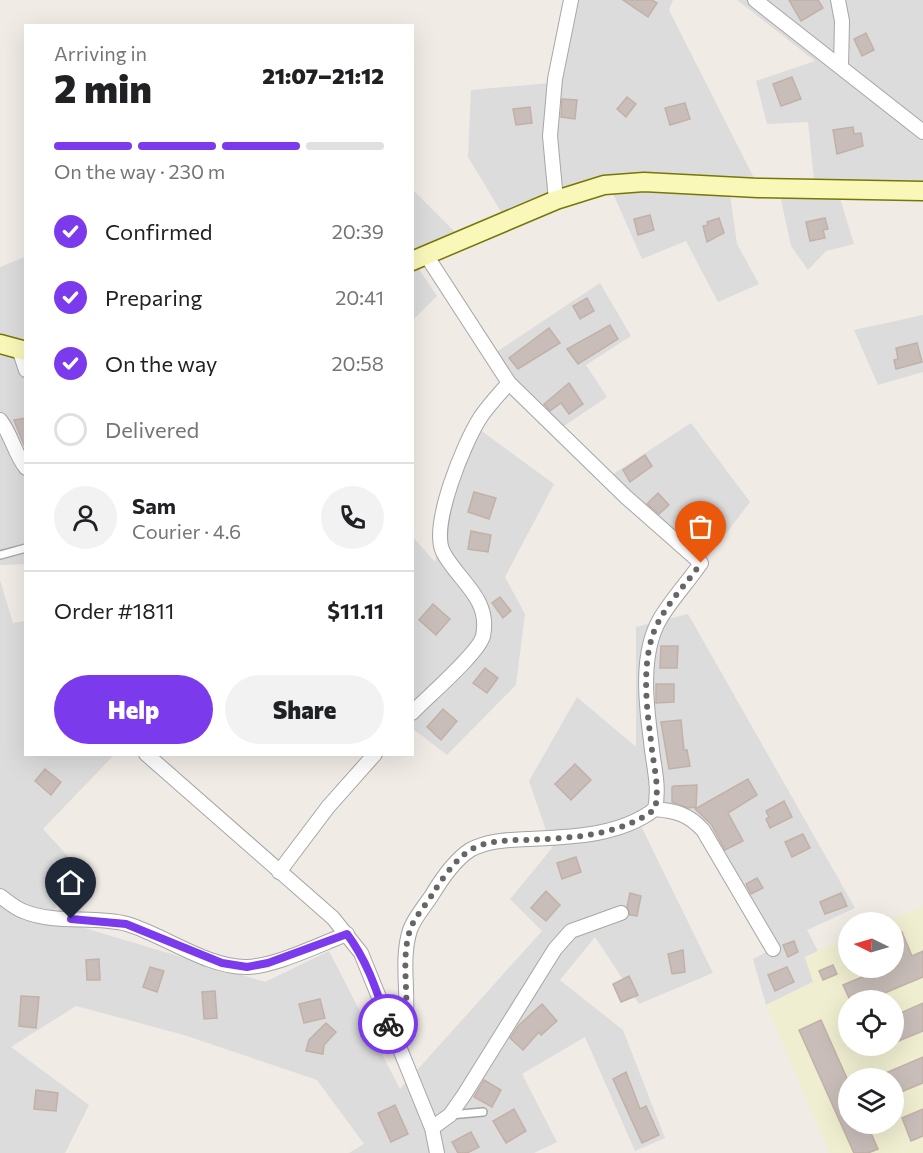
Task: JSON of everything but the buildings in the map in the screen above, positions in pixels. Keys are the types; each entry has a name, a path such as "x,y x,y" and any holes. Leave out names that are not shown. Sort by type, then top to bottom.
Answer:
{"street":[{"path":"556,200 550,136 555,79 572,0"},
{"path":"755,0 923,132"},
{"path":"840,0 841,67"},
{"path":"399,1047 405,1033 407,1014 406,953 410,929 442,879 470,850 494,841 573,837 610,830 641,820 655,809 659,790 650,740 647,667 651,641 660,619 701,563 626,498 509,383 419,258 556,200 604,185 645,182 758,188 923,190"},
{"path":"0,344 22,350"},
{"path":"414,711 451,675 483,638 484,618 477,596 442,551 441,525 463,450 479,419 509,383"},
{"path":"0,420 9,431 17,457 24,466"},
{"path":"148,756 333,918 361,953 389,1028 432,1128 437,1153"},
{"path":"279,872 328,807 373,756"},
{"path":"655,809 677,812 691,817 703,830 773,949"},
{"path":"0,896 22,911 51,918 92,919 126,924 222,963 247,967 268,963 347,934"},
{"path":"432,1128 450,1115 555,949 571,931 621,913"}],"lane":[{"path":"0,555 24,549"},
{"path":"450,1115 483,1112"}],"shaded area":[{"path":"566,0 673,0 669,10 755,180 728,180 737,244 759,284 718,302 686,241 642,259 608,182 503,215 468,157 471,90 549,83"},
{"path":"737,0 923,0 923,200 839,195 854,244 826,251 808,270 791,246 777,181 814,180 808,122 767,124 756,81 815,61"},
{"path":"414,191 460,237 414,256"},
{"path":"24,257 24,564 0,565 0,267"},
{"path":"414,262 437,296 414,319"},
{"path":"600,283 631,336 586,365 607,397 558,430 489,357"},
{"path":"923,315 923,372 878,385 854,330"},
{"path":"691,423 750,502 701,566 607,478"},
{"path":"479,429 554,484 505,577 525,614 516,685 447,755 414,730 414,538 435,562 464,458"},
{"path":"0,580 13,623 24,621 24,756 113,756 43,829 75,864 51,918 265,982 329,951 400,1089 542,931 510,899 552,848 529,781 577,697 636,747 636,627 688,614 855,908 846,912 838,912 838,916 807,930 818,951 805,957 813,982 766,1005 753,959 768,951 700,830 661,812 641,826 713,973 639,1004 595,937 560,980 623,1030 665,1138 635,1151 585,1037 522,1074 557,1142 534,1153 349,1153 364,1144 317,1080 184,1035 76,1006 11,1047 89,1105 65,1153 0,1153"}],"green space":[{"path":"923,906 923,1153 830,1153 766,1005 813,982 805,957 838,942 838,978 904,978 904,914"}],"way so far":[{"path":"388,1024 399,1047 405,1033 407,1014 406,953 410,929 442,879 470,850 494,841 573,837 610,830 641,820 655,809 659,790 650,740 647,667 651,641 660,619 701,563"}],"route":[{"path":"71,919 92,919 126,924 222,963 247,967 268,963 347,934 361,953 370,972 388,1024"}]}
